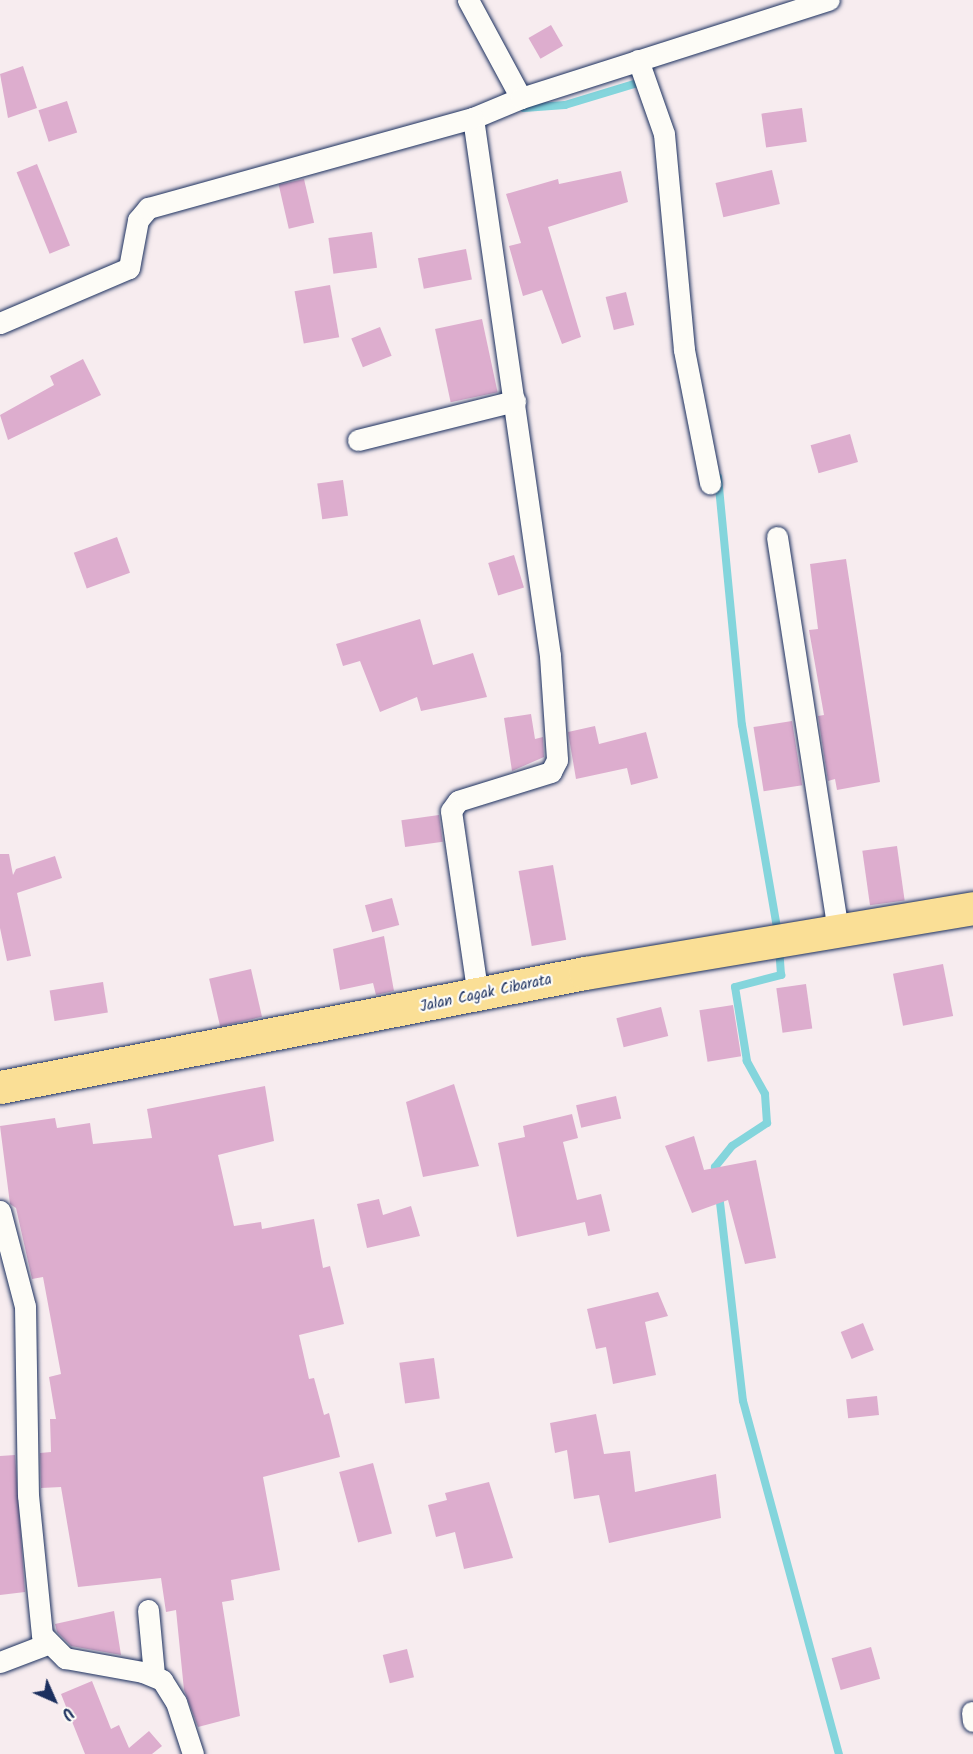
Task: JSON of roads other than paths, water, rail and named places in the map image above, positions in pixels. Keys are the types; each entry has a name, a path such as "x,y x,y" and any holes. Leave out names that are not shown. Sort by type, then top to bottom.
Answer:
{"highway":[{"name":"Jalan Cagak Cibarata","path":"0,1087 478,996 585,973 973,908"}],"street":[{"path":"468,0 520,98"},
{"path":"0,323 129,268 138,220 148,208 473,118 520,98 829,0"},
{"path":"638,60 664,134 684,350 710,483"},
{"path":"473,118 550,656 557,765 551,772 458,801 451,811 478,996"},
{"path":"358,440 514,401"},
{"path":"777,537 838,932"},
{"path":"0,1211 25,1306 33,1576 39,1625 47,1644 83,1665 154,1675"},
{"path":"148,1610 154,1675 176,1702 193,1754"},
{"path":"0,1662 47,1644"}],"waterway":[{"path":"521,98 524,108 565,105 644,81"},
{"path":"718,477 742,725 778,934"},
{"path":"716,1176 715,1167 732,1146 767,1123 765,1094 747,1061 735,987 781,975 779,949"},
{"path":"719,1194 743,1401 839,1754"}]}
